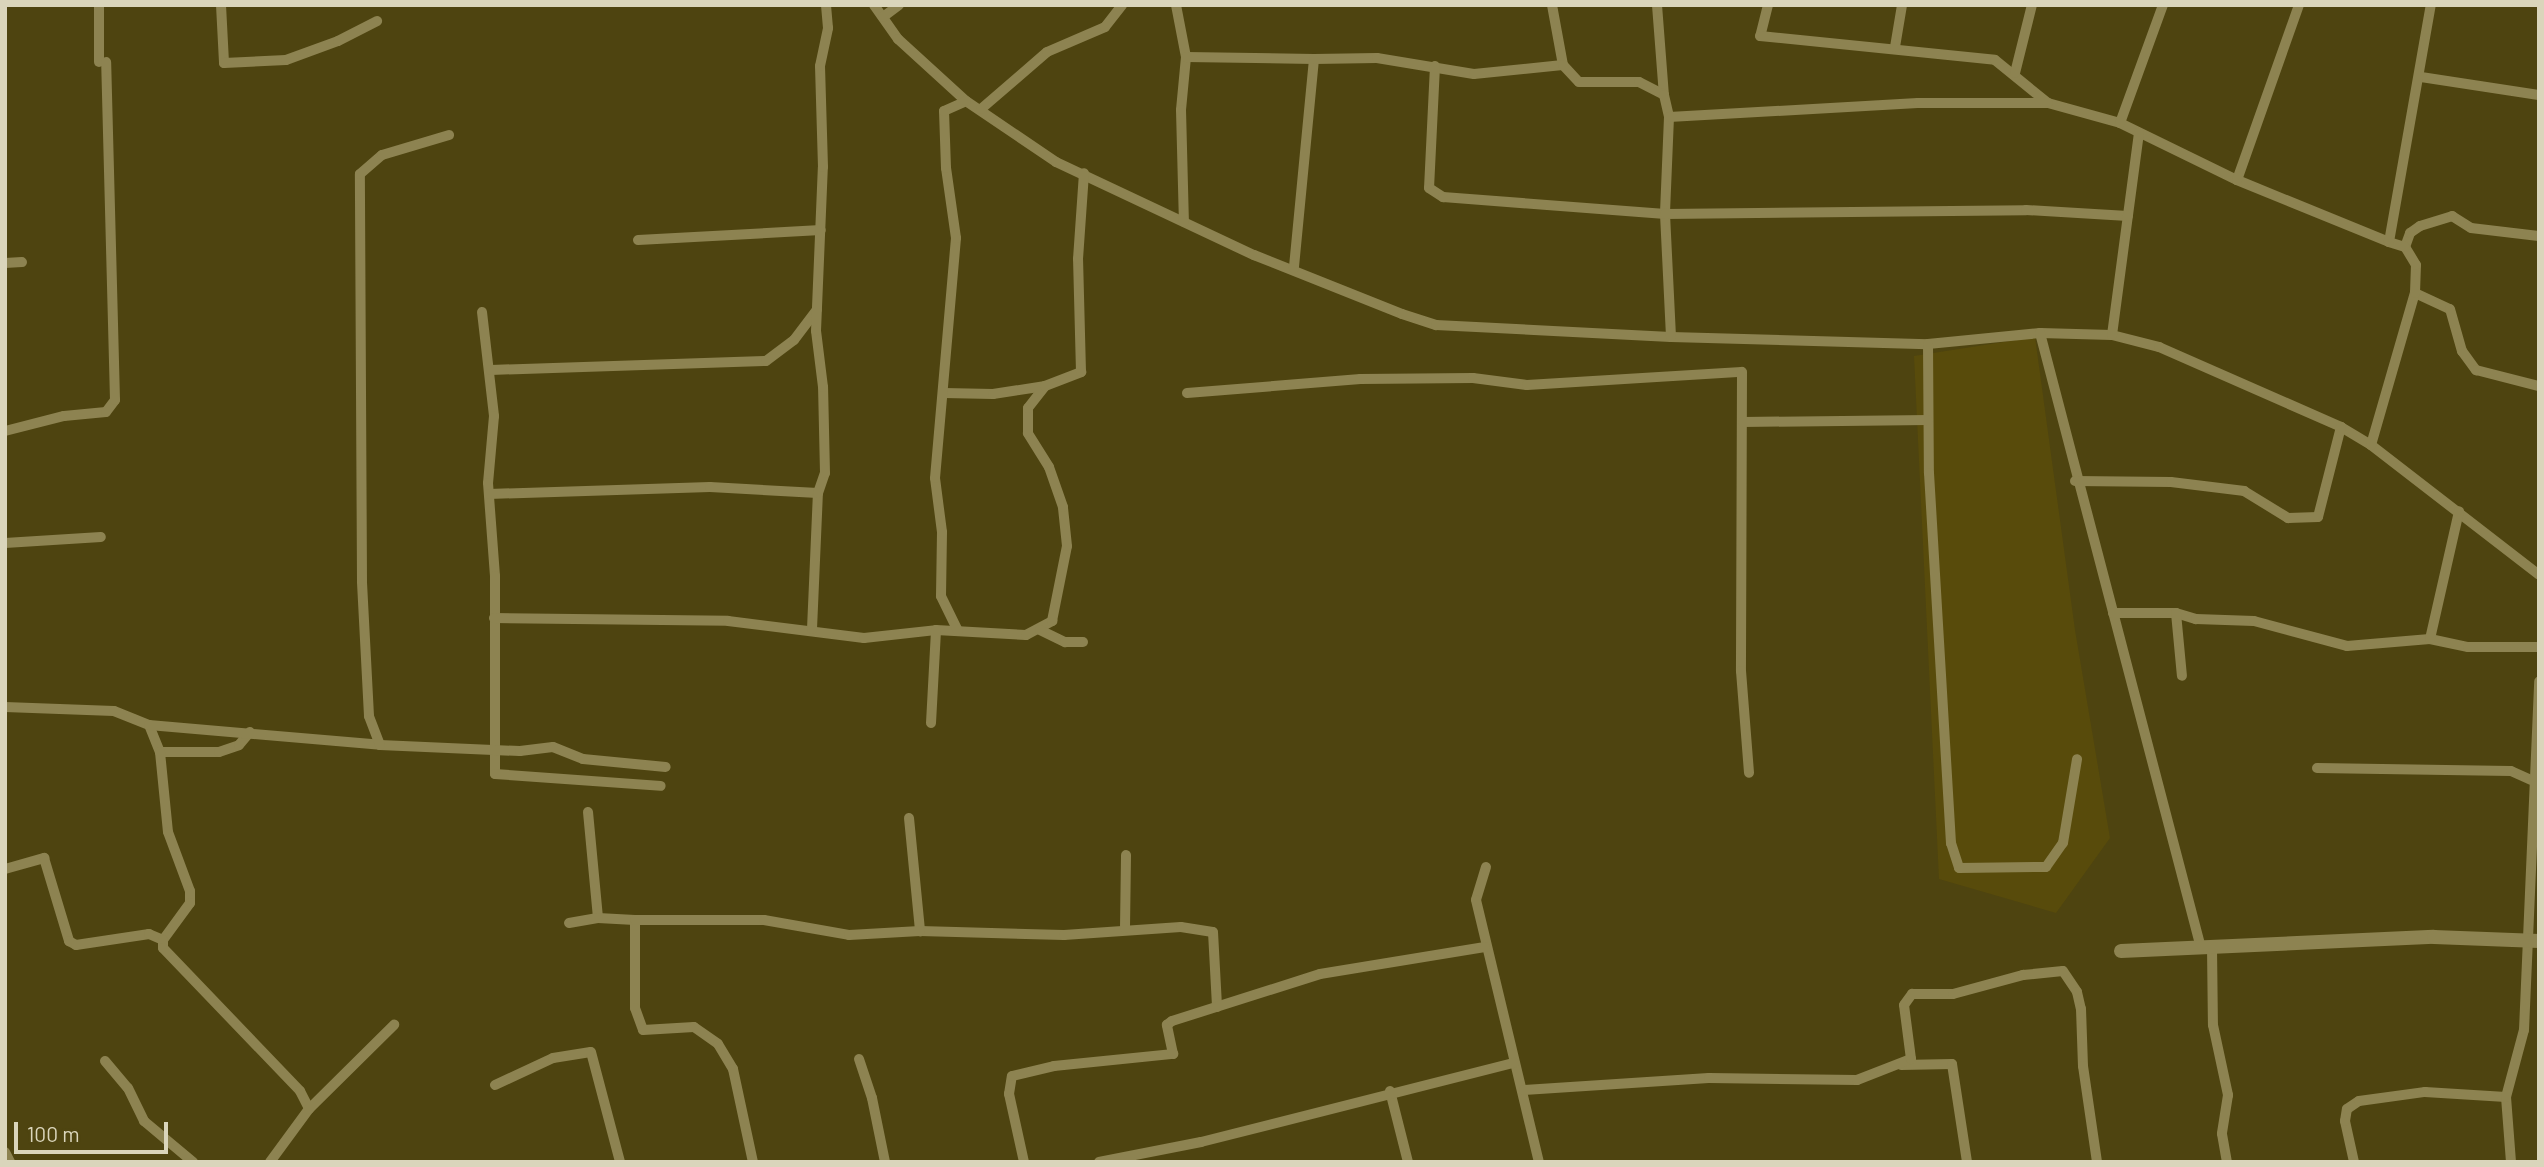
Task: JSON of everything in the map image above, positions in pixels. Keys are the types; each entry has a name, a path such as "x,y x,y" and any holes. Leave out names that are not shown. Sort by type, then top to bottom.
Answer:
{"street":[{"path":"5,431 64,416 89,417 106,412 115,400 99,5"},
{"path":"221,5 224,63 286,60 338,41 377,21"},
{"path":"811,629 818,493 825,473 818,310 821,230 820,66 828,28 826,5"},
{"path":"874,5 898,39 966,101 981,109 1009,133 1056,162 1184,222 1436,325 1671,337 1928,344 2040,333 2112,335 2159,347 2341,427 2371,445 2539,575"},
{"path":"883,17 899,5"},
{"path":"981,109 1047,52 1105,27 1122,5"},
{"path":"1176,5 1186,57 1181,110 1184,222"},
{"path":"1552,5 1563,65 1579,82 1639,82 1664,95"},
{"path":"1657,5 1664,95 1669,117 1665,214 1671,337"},
{"path":"1768,5 1760,36 1895,47 1995,60 2015,73 2048,103"},
{"path":"1895,47 1902,5"},
{"path":"2015,73 2032,5"},
{"path":"2120,123 2164,5"},
{"path":"2237,180 2300,5"},
{"path":"2389,242 2421,77 2431,5"},
{"path":"1186,57 1377,58 1474,74 1563,65"},
{"path":"1294,268 1314,59"},
{"path":"1435,66 1429,188 1443,197 1665,214 2026,210 2128,216"},
{"path":"2421,77 2539,95"},
{"path":"958,631 941,596 942,532 935,478 956,238 946,168 944,111 966,101"},
{"path":"1669,117 1918,103 2048,103 2120,123 2237,180 2405,247 2416,265 2414,293 2371,445"},
{"path":"2112,335 2139,133"},
{"path":"380,745 369,716 362,581 360,174 382,155 449,135"},
{"path":"944,393 993,394 1045,386 1081,372 1078,259 1084,173"},
{"path":"2405,247 2410,233 2420,226 2452,216 2471,228 2539,236"},
{"path":"638,240 821,230"},
{"path":"5,262 22,262"},
{"path":"2414,293 2451,309 2462,351 2476,370 2539,386"},
{"path":"491,370 766,362 794,340 818,310"},
{"path":"482,312 491,370 494,416 489,494 494,618 495,774 660,786"},
{"path":"2040,333 2076,481 2206,948 2213,1025 2228,1095 2222,1134 2227,1162"},
{"path":"1928,344 1928,420 1951,843 1959,869 2046,867 2063,843 2077,759"},
{"path":"1187,393 1360,379 1473,378 1527,385 1742,372 1741,671 1749,773"},
{"path":"494,618 728,621 811,629 864,638 936,630 1026,635 1040,630 1052,621 1067,546 1063,507 1049,467 1028,433 1028,408 1045,386"},
{"path":"1743,422 1928,420"},
{"path":"2076,481 2171,482 2244,491 2288,518 2318,517 2341,427"},
{"path":"489,494 710,486 818,493"},
{"path":"2430,639 2459,511"},
{"path":"5,543 102,537"},
{"path":"2113,613 2176,613 2196,619 2254,621 2347,646 2430,639 2468,647 2538,648"},
{"path":"2176,613 2182,676"},
{"path":"931,723 936,630"},
{"path":"1040,630 1065,642 1083,642"},
{"path":"2511,1162 2506,1097 2520,1059 2534,941 2531,780 2538,765 2539,681"},
{"path":"5,708 114,711 149,725 380,745 494,750 553,747 583,759 666,766"},
{"path":"149,725 160,752 168,832 190,891 190,903 163,940 163,948 300,1091 309,1109"},
{"path":"160,752 219,752 239,745 250,733"},
{"path":"2317,768 2511,771 2531,780"},
{"path":"588,812 598,918"},
{"path":"909,818 920,931"},
{"path":"1125,928 1126,855"},
{"path":"5,869 44,858 69,941 76,945 149,934 163,940"},
{"path":"1486,867 1476,900 1514,1063 1524,1090 1539,1162"},
{"path":"569,923 598,918 764,920 849,935 920,931 1064,935 1125,928 1181,927 1213,932 1217,1007"},
{"path":"635,920 635,1008 643,1030 694,1027 718,1044 733,1069 753,1162"},
{"path":"2121,951 2434,937 2534,941"},
{"path":"1024,1162 1009,1094 1012,1076 1054,1066 1173,1054 1168,1023 1320,974 1485,947"},
{"path":"1901,1065 1912,1054 1904,1005 1912,994 1922,991 1953,994 2023,975 2063,971 2081,1009 2083,1066 2096,1162"},
{"path":"270,1162 309,1109 394,1025"},
{"path":"495,1085 553,1058 591,1052 620,1162"},
{"path":"859,1059 885,1162"},
{"path":"105,1061 128,1088 144,1122 193,1162"},
{"path":"1099,1162 1201,1142 1390,1091 1514,1063"},
{"path":"1524,1090 1709,1078 1857,1080 1901,1065 1952,1065 1967,1162"},
{"path":"1390,1091 1408,1162"},
{"path":"2354,1162 2345,1121 2347,1110 2359,1101 2425,1092 2506,1097"},
{"path":"5,1152 10,1162"}],"shaded area":[{"path":"2035,337 2075,630 2110,838 2056,913 1939,879 1914,356"}]}
